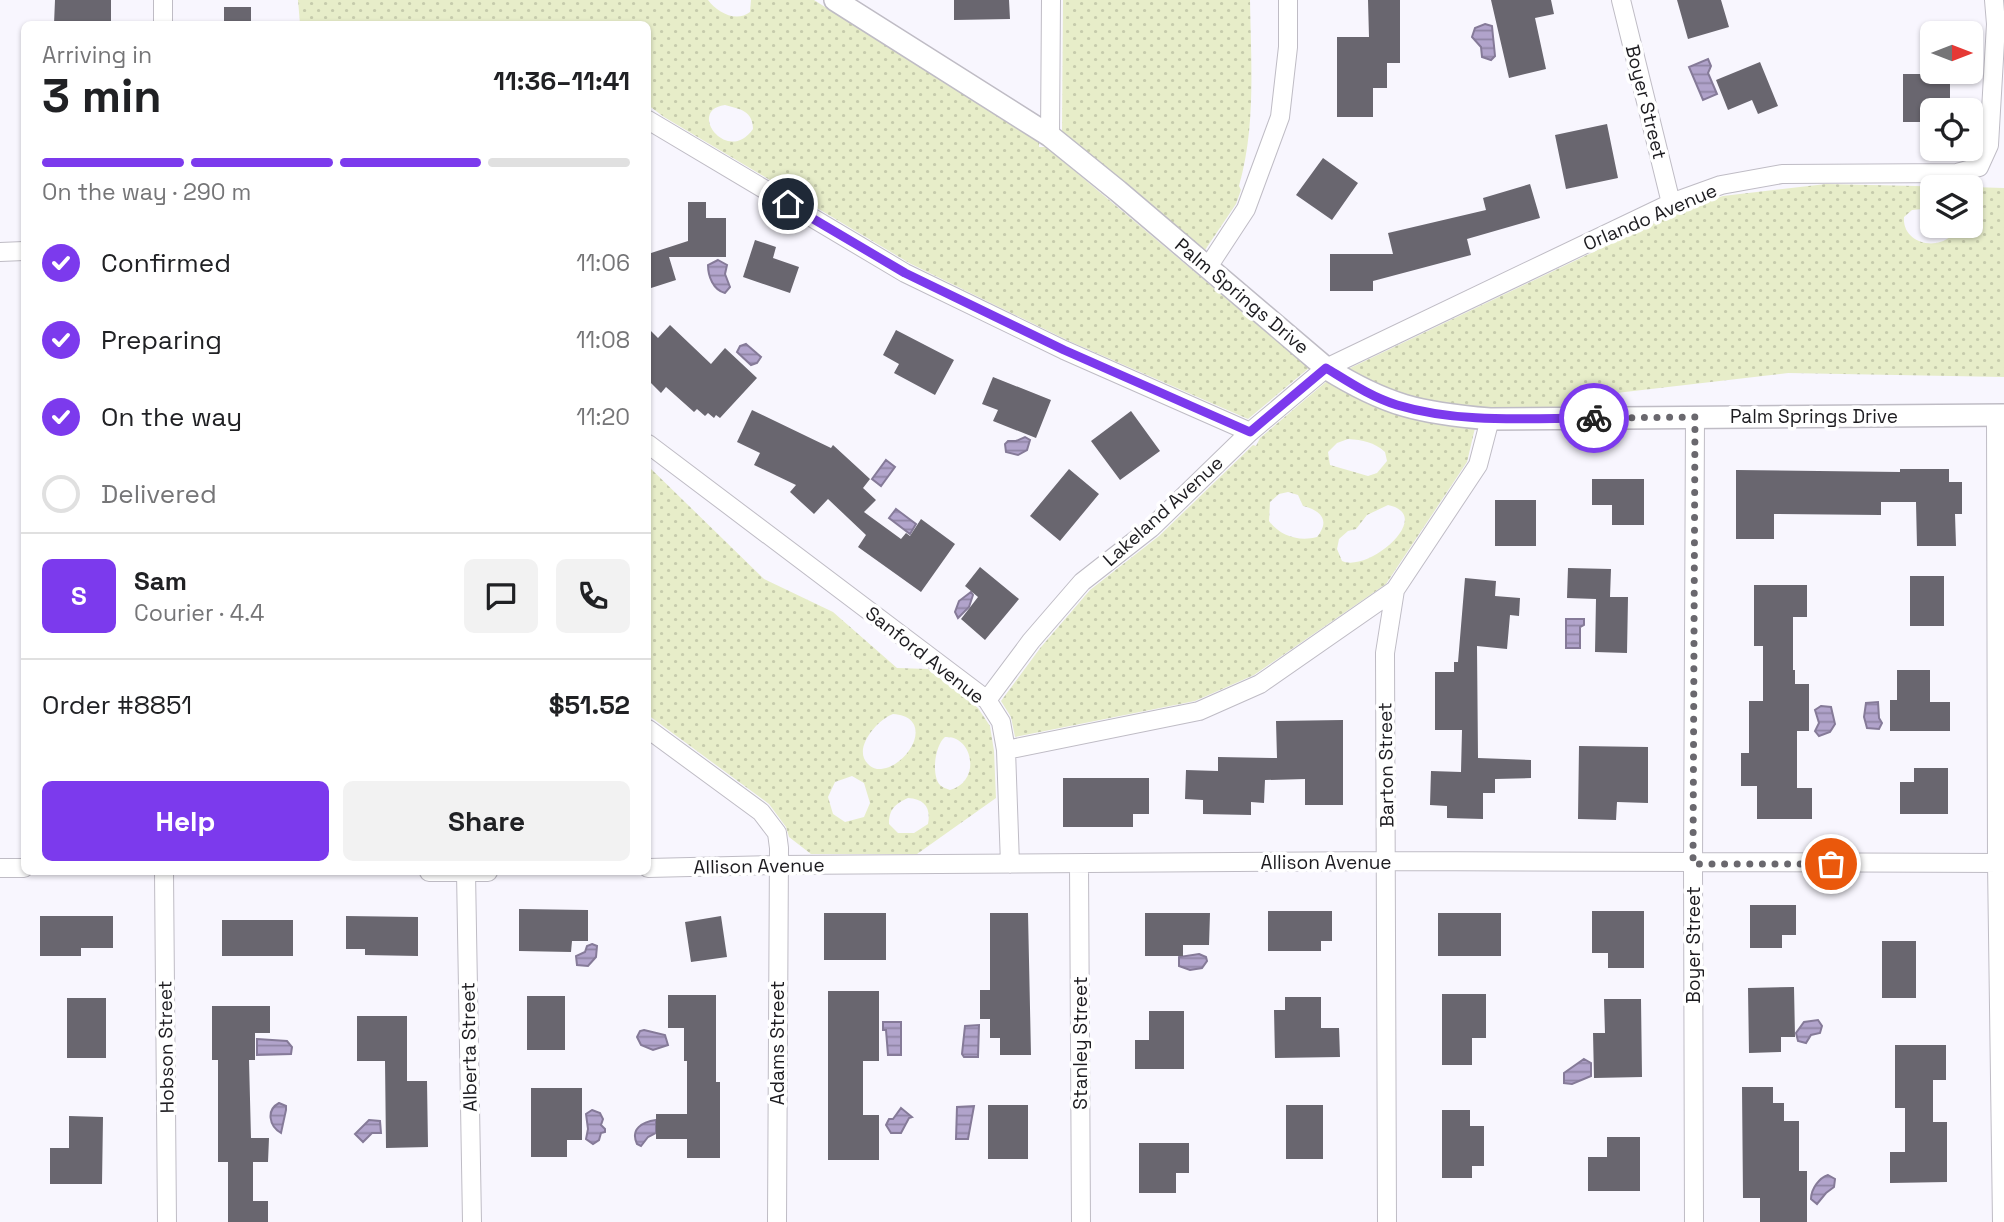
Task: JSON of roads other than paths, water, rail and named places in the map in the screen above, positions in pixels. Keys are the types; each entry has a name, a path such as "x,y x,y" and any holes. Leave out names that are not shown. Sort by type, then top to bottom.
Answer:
{"street":[{"path":"163,0 163,21"},
{"name":"Palm Springs Drive","path":"835,0 1050,136 1326,368 1361,390 1396,404 1438,414 1490,419 2000,415"},
{"path":"1050,136 1051,0"},
{"path":"1208,267 1246,209 1280,117 1288,47 1288,0"},
{"name":"Boyer Street","path":"1621,0 1671,204"},
{"path":"1994,0 2000,25"},
{"name":"Orlando Avenue","path":"1326,368 1671,204 1721,185 1782,174 1957,173 1979,167 1989,145 2000,25"},
{"path":"651,122 905,273 1064,350 1250,432"},
{"path":"0,252 21,251"},
{"name":"Lakeland Avenue","path":"987,701 1031,641 1082,582 1151,528 1250,432 1326,368"},
{"path":"2000,415 2002,1222"},
{"name":"Boyer Street","path":"1694,1222 1695,417"},
{"name":"Barton Street","path":"1387,1222 1385,653 1395,590 1478,466 1490,419"},
{"name":"Sanford Avenue","path":"651,446 987,701 1001,722 1006,750"},
{"path":"1010,864 1006,750 1199,711 1260,684 1395,590"},
{"name":"Adams Street","path":"651,731 761,812 776,833 779,848 777,1222"},
{"name":"Allison Avenue","path":"651,868 1387,861 2000,863"},
{"name":"Stanley Street","path":"1079,864 1081,1222"},
{"path":"0,868 21,868"},
{"name":"Hobson Street","path":"164,875 167,1222"},
{"name":"Alberta Street","path":"466,875 472,1222"}]}
